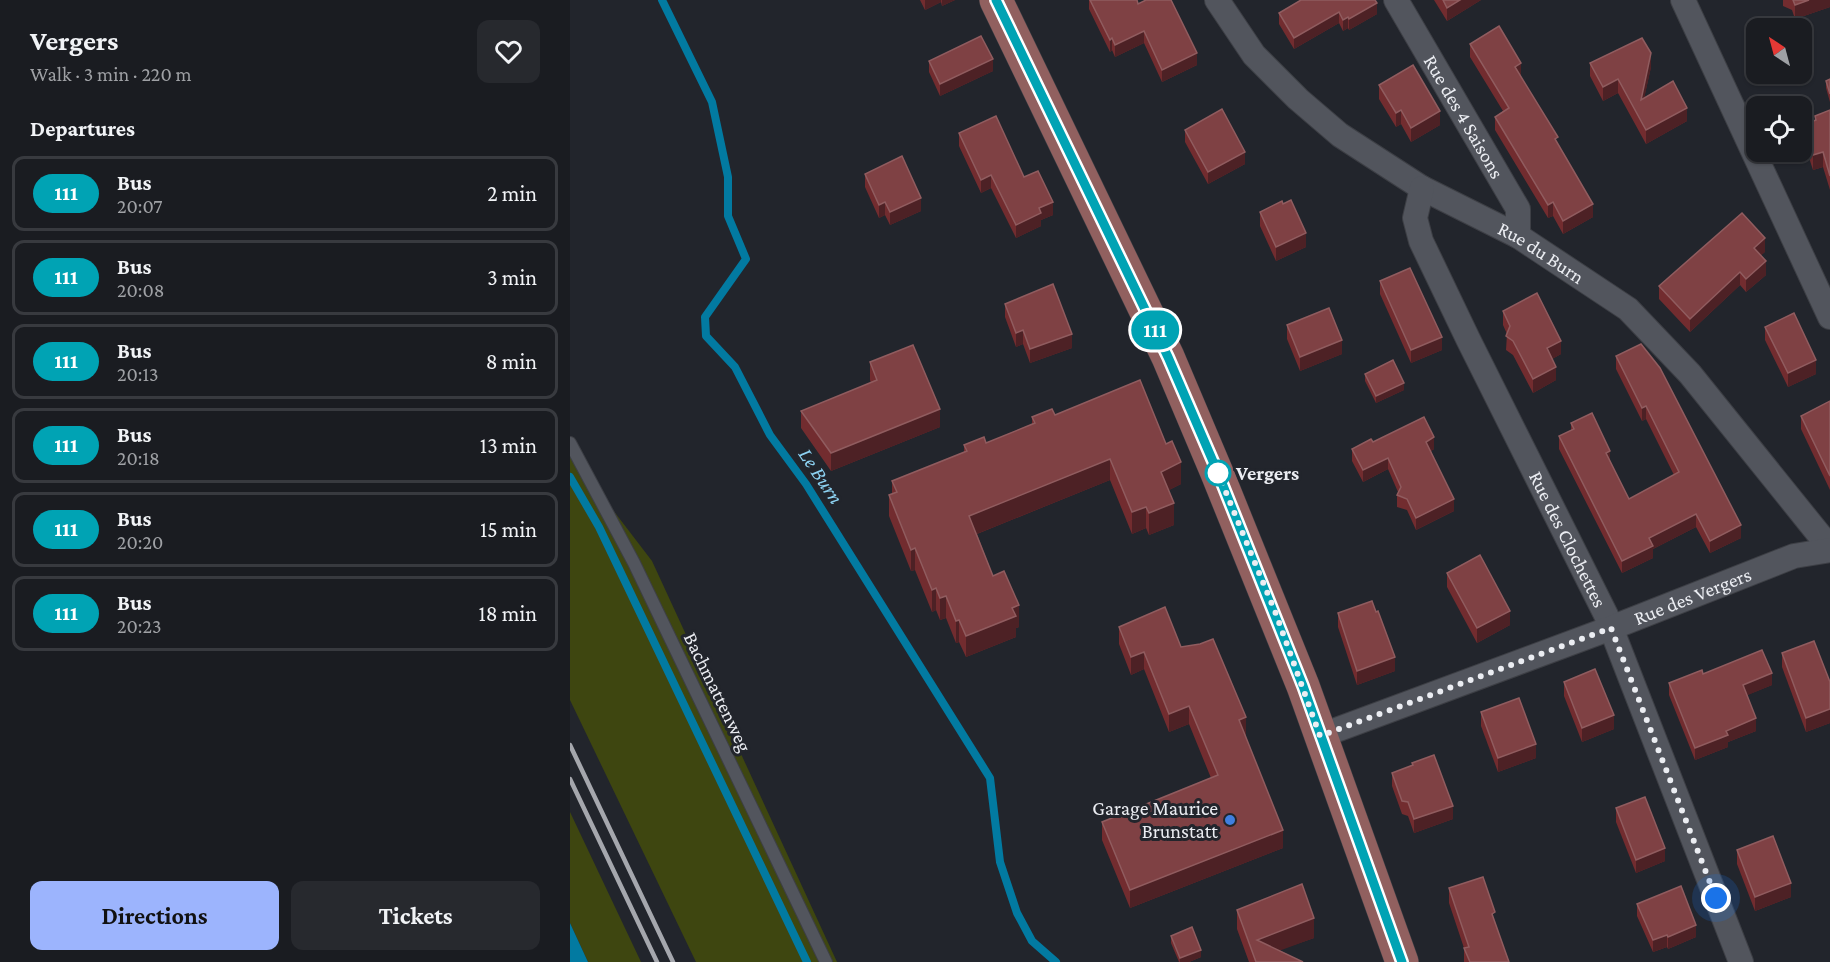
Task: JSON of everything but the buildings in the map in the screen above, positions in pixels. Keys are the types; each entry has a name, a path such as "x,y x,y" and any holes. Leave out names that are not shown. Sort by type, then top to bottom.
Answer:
{"main road":[{"path":"996,0 1168,357 1276,614 1402,962"}],"street":[{"name":"Rue du Burn","path":"1217,0 1254,55 1298,99 1340,135 1422,188 1518,236 1628,309 1690,374 1830,549"},
{"name":"Rue des 4 Saisons","path":"1396,0 1518,209 1518,236"},
{"path":"1683,0 1830,317"},
{"name":"Rue des Clochettes","path":"1422,188 1415,218 1421,241 1606,615 1741,962"},
{"name":"Rue des Vergers","path":"1320,736 1611,628 1794,556 1830,549"}],"lane":[{"name":"Bachmattenweg","path":"570,443 634,562 826,962"}],"green space":[{"path":"570,454 652,561 837,962 696,962 570,700"},
{"path":"570,812 641,962 588,962 570,923"}],"water":[{"path":"570,923 588,962 570,962"}],"waterway":[{"name":"Le Burn","path":"662,0 712,102 728,177 728,216 746,259 705,317 706,336 735,367 770,435 806,484 990,778 1000,862 1017,913 1032,941 1056,962"},
{"path":"570,477 599,527 807,962"}],"railway":[{"path":"570,745 673,962"},
{"path":"570,779 657,962"}],"bus line":[{"name":"111","path":"996,0 1168,357 1218,473 1276,614 1402,962"}],"place":[{"name":"Vergers","path":"1218,473"},
{"name":"Garage Maurice Brunstatt","path":"1230,820"}],"route":[{"path":"1218,473 1276,614 1320,736 1611,628 1716,898"}]}
